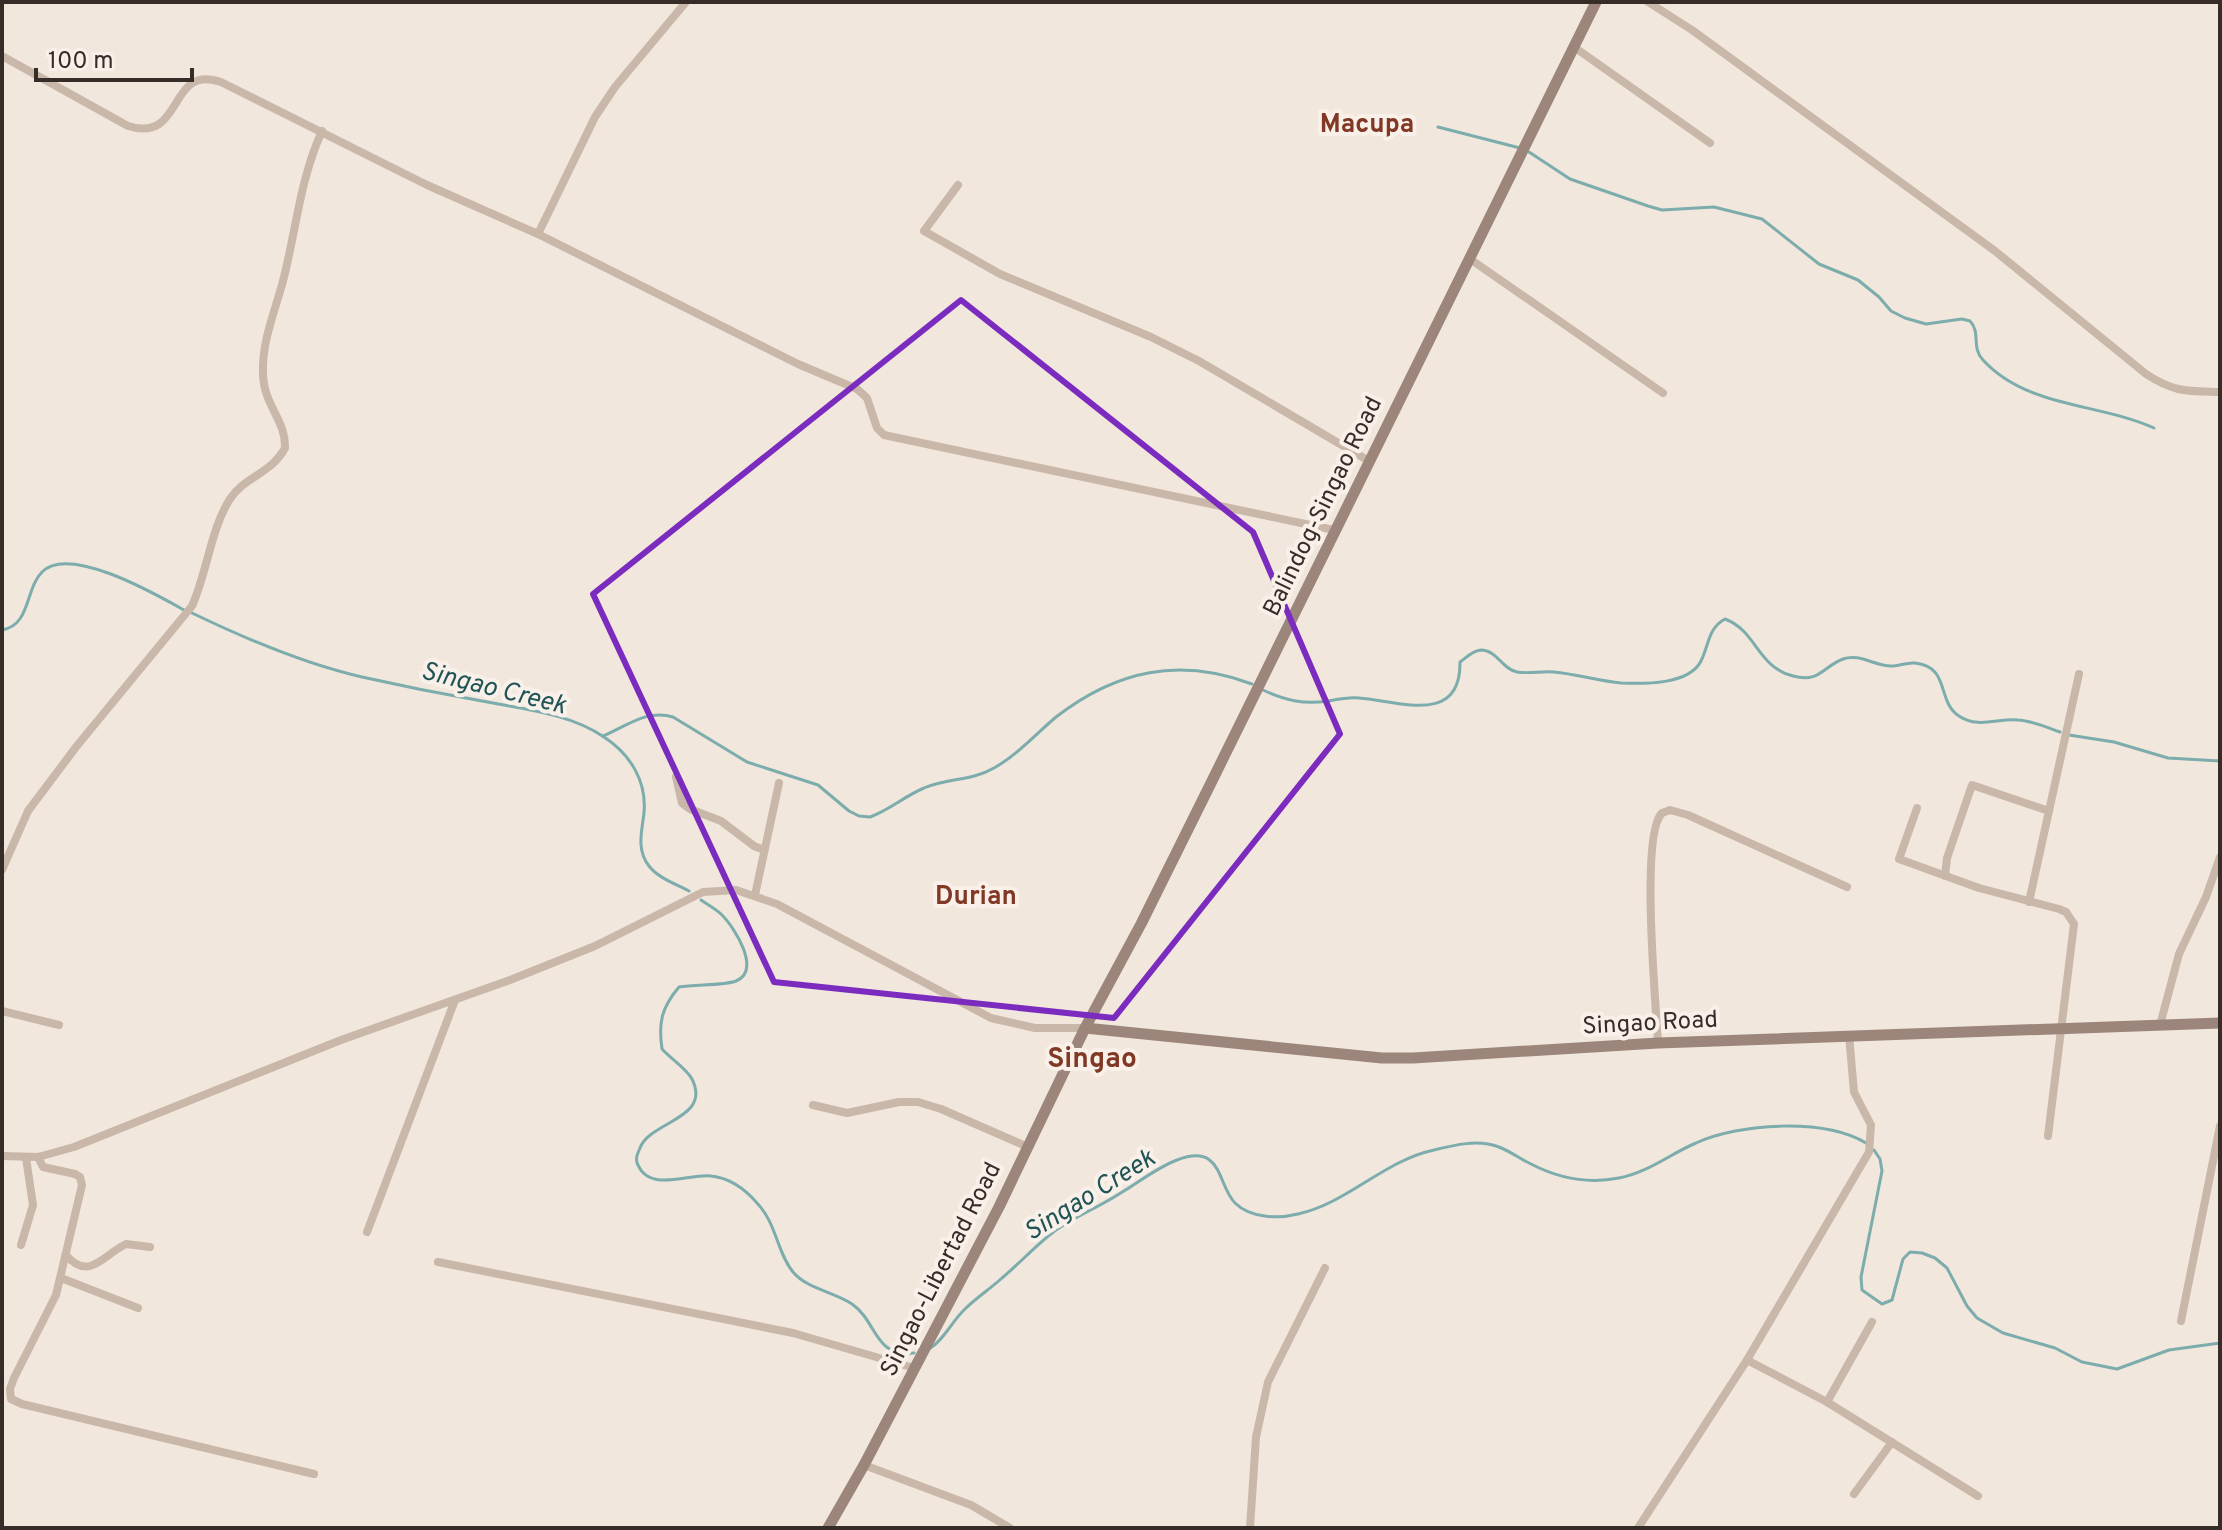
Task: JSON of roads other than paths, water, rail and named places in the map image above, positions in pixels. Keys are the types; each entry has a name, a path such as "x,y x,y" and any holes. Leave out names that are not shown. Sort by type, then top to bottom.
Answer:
{"street":[{"path":"538,234 595,117 615,87 686,2"},
{"name":"Balindog-Singao Road","path":"1085,1028 1161,884 1596,2"},
{"path":"1648,2 1692,30 1983,242 2146,374 2173,389 2220,392"},
{"path":"1574,47 1710,143"},
{"path":"2,56 137,129 153,129 161,124 189,83 202,77 234,87 427,185 538,234 798,364 857,389 867,398 877,428 884,435 1334,530"},
{"path":"2,870 28,811 76,747 192,606 224,509 233,495 244,484 271,468 285,448 281,425 263,389 263,354 283,282 308,165 322,131"},
{"path":"958,185 924,231 1000,274 1151,337 1199,361 1369,461"},
{"path":"1470,259 1663,393"},
{"path":"2029,902 2079,674"},
{"path":"676,777 682,803 721,821 764,850"},
{"path":"755,895 779,783"},
{"path":"1945,876 1947,858 1972,785 2049,811"},
{"path":"1917,808 1899,859 1945,876 2059,909 2066,912 2074,924 2048,1136"},
{"path":"1658,1043 1651,870 1654,825 1662,813 1670,810 1688,815 1847,887"},
{"path":"2160,1025 2176,964 2220,857"},
{"path":"2,1156 38,1157 74,1147 341,1040 595,946 703,892 736,890 755,895 814,922 991,1018 1035,1028 1085,1028"},
{"path":"367,1232 455,1000"},
{"path":"2,1011 59,1025"},
{"name":"Singao Road","path":"1085,1028 1208,1038 1382,1058 1849,1035 2220,1023"},
{"name":"Singao-Libertad Road","path":"828,1528 864,1465 1028,1147 1085,1028"},
{"path":"1638,1528 1747,1360 1869,1152 1871,1125 1854,1092 1849,1035"},
{"path":"813,1105 847,1113 899,1102 918,1102 1028,1147"},
{"path":"2181,1321 2220,1126"},
{"path":"38,1157 43,1167 75,1174 82,1181 61,1278 51,1307 10,1389 11,1399 314,1474"},
{"path":"21,1245 33,1205 26,1158"},
{"path":"66,1255 82,1268 93,1266 126,1244 150,1247"},
{"path":"438,1262 779,1330 914,1368"},
{"path":"1250,1528 1256,1437 1268,1382 1325,1268"},
{"path":"61,1278 138,1308"},
{"path":"1827,1402 1872,1322"},
{"path":"1747,1360 1827,1402 1978,1496"},
{"path":"1854,1494 1892,1442"},
{"path":"864,1465 948,1495 1010,1528"}],"waterway":[{"path":"1438,127 1520,148"},
{"path":"1529,152 1570,179 1648,206 1662,210 1714,207 1762,219 1819,264 1858,280 1891,311 1905,318 1926,324 1962,319 1970,321 1975,330 1979,355 2001,376 2021,387 2064,403 2154,428"},
{"name":"Singao Creek","path":"2,630 18,621 37,579 42,572 55,565 72,564 113,575 184,610"},
{"name":"Singao Creek","path":"192,613 276,650 340,672 545,713 590,729 622,752 640,779 644,801 641,840 645,860 657,874 689,891"},
{"path":"1263,690 1302,702 1355,698 1424,705 1439,702 1450,695 1458,682 1460,662 1481,650 1491,653 1517,672 1554,672 1621,683 1665,681 1687,675 1695,669 1712,632 1725,619 1744,632 1772,665 1793,676 1815,676 1836,662 1849,658 1891,666 1915,663 1934,671 1952,710 1966,720 2024,721 2060,732"},
{"path":"603,736 646,717 673,717 747,762 818,785 849,811 870,817 924,788 994,768 1079,701 1126,679 1174,670 1199,671 1252,684"},
{"path":"2069,735 2114,742 2168,758 2220,761"},
{"name":"Singao Creek","path":"701,900 720,913 733,929 743,948 746,968 736,981 679,987 669,1001 661,1023 662,1049 692,1079 696,1092 694,1103 646,1139 637,1155 638,1165 644,1173 661,1180 711,1176 737,1185 764,1211 783,1256 799,1278 852,1304 891,1350 914,1353"},
{"name":"Singao Creek","path":"929,1349 969,1305 1056,1230 1162,1167 1192,1156 1211,1161 1229,1195 1241,1208 1273,1217 1316,1209 1416,1155 1466,1144 1483,1143 1503,1149 1552,1173 1608,1180 1629,1176 1696,1143 1735,1131 1805,1127 1848,1135 1866,1143"},
{"name":"Singao Creek","path":"1874,1150 1880,1159 1882,1171 1861,1277 1862,1290 1882,1304 1892,1300 1903,1259 1910,1252 1922,1253 1935,1258 1947,1268 1967,1306 1977,1318 2003,1333 2055,1348 2082,1362 2117,1369 2169,1350 2220,1343"}],"district":[{"name":"Macupa","path":"1367,123"},
{"name":"Durian","path":"976,895"},
{"name":"Singao","path":"1092,1057"}]}
